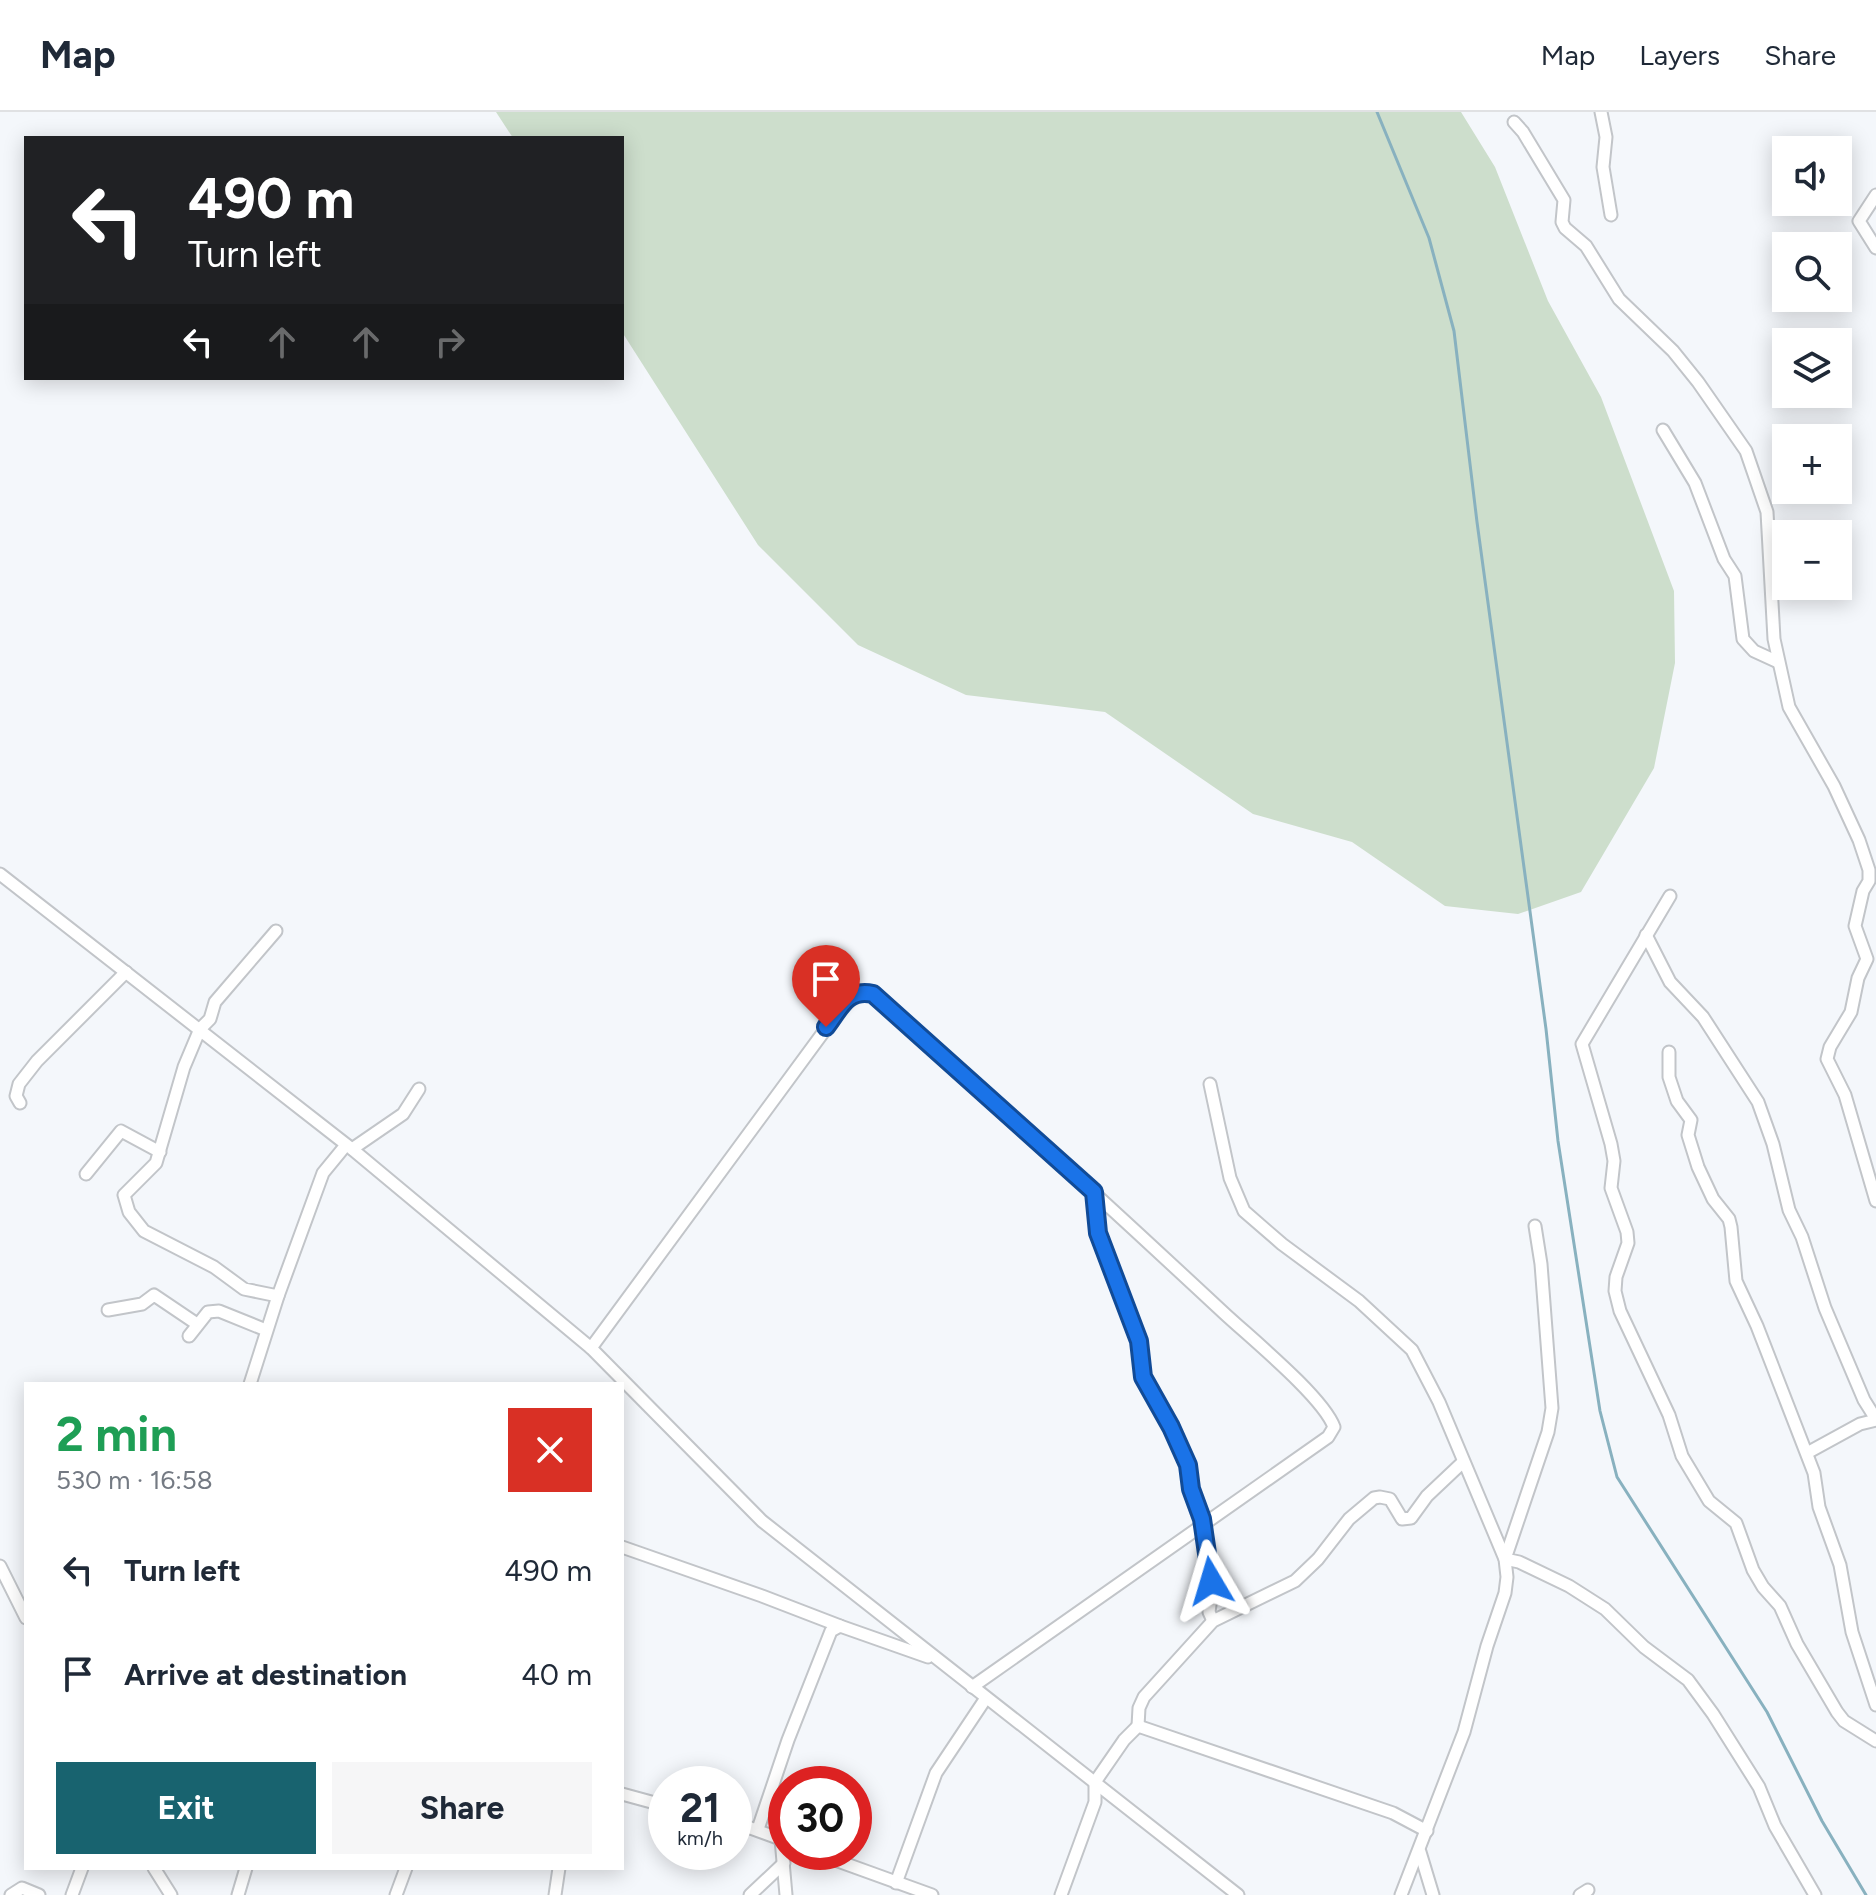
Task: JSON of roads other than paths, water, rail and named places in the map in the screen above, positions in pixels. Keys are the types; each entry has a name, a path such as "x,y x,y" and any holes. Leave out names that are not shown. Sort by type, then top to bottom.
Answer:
{"street":[{"path":"1601,112 1606,137 1603,167 1611,215"},
{"path":"1514,122 1564,200 1562,222 1565,228 1586,246 1619,299 1673,351 1746,451 1767,512 1772,557 1774,639 1789,707 1840,800 1873,879 1863,891 1855,926 1867,964 1858,978 1848,1019 1830,1047 1827,1059 1845,1095 1876,1201"},
{"path":"1876,195 1859,221 1876,248"},
{"path":"1663,430 1695,483 1724,559 1735,576 1743,639 1754,651 1778,662"},
{"path":"0,874 349,1147 591,1348 762,1521 1238,1895"},
{"path":"1670,896 1582,1044 1611,1144 1614,1161 1611,1188 1627,1232 1628,1243 1616,1277 1615,1291 1620,1311 1669,1415 1682,1456 1697,1483 1709,1501 1736,1523 1753,1570 1780,1606 1797,1644 1837,1712 1844,1721 1876,1741"},
{"path":"276,931 215,1002 210,1019 200,1029 175,1090 160,1152 152,1167 124,1195 137,1225 154,1237 214,1267 244,1289 278,1296"},
{"path":"1646,935 1670,982 1703,1017 1758,1102 1773,1144 1789,1210 1802,1237 1825,1308 1864,1400 1876,1420 1860,1424 1807,1453"},
{"path":"20,1103 16,1096 19,1084 37,1061 126,972"},
{"path":"591,1348 850,996 861,991 873,994 1094,1192 1303,1388 1330,1417 1334,1427 1328,1437 972,1687"},
{"path":"1669,1052 1669,1077 1677,1101 1691,1120 1688,1135 1691,1147 1713,1199 1731,1227 1736,1281 1757,1326 1814,1473 1819,1507 1840,1565 1852,1632 1876,1705"},
{"path":"1210,1084 1230,1178 1244,1211 1282,1244 1359,1301 1412,1350 1429,1379 1505,1559 1507,1577 1503,1602 1487,1646 1464,1732 1401,1895"},
{"path":"251,1382 266,1330 323,1173 349,1147 403,1114 419,1089"},
{"path":"86,1174 121,1131 160,1152"},
{"path":"1094,1192 1098,1233 1139,1341 1143,1377 1183,1451 1209,1553 1212,1591 1209,1612 1213,1621"},
{"path":"1505,1559 1548,1432 1552,1408 1541,1264 1535,1226"},
{"path":"108,1310 142,1304 154,1295 197,1324"},
{"path":"189,1336 208,1312 219,1311 266,1330"},
{"path":"1061,1895 1095,1802 1095,1784 1124,1740 1138,1726 1139,1708 1144,1697 1213,1621 1295,1581 1318,1559 1349,1519 1374,1498 1390,1499 1402,1519 1411,1518 1427,1496 1463,1462"},
{"path":"624,1548 938,1660"},
{"path":"1505,1559 1546,1574 1605,1609 1644,1647 1688,1680 1759,1787 1775,1826 1815,1895"},
{"path":"0,1566 24,1614"},
{"path":"758,1829 788,1740 831,1631 840,1626"},
{"path":"896,1883 936,1773 986,1698"},
{"path":"1138,1726 1393,1813 1427,1831"},
{"path":"624,1795 648,1801"},
{"path":"752,1827 768,1833"},
{"path":"1420,1852 1433,1895"},
{"path":"72,1895 81,1870"},
{"path":"155,1870 171,1895"},
{"path":"238,1895 245,1870"},
{"path":"396,1895 405,1870"},
{"path":"555,1895 559,1870"},
{"path":"750,1895 777,1870"},
{"path":"784,1870 786,1895"},
{"path":"861,1870 932,1895"},
{"path":"11,1895 22,1888 39,1895"}],"waterway":[{"path":"1377,112 1429,238 1454,331 1558,1141 1600,1411 1617,1477 1767,1712 1822,1821 1866,1895"}]}
